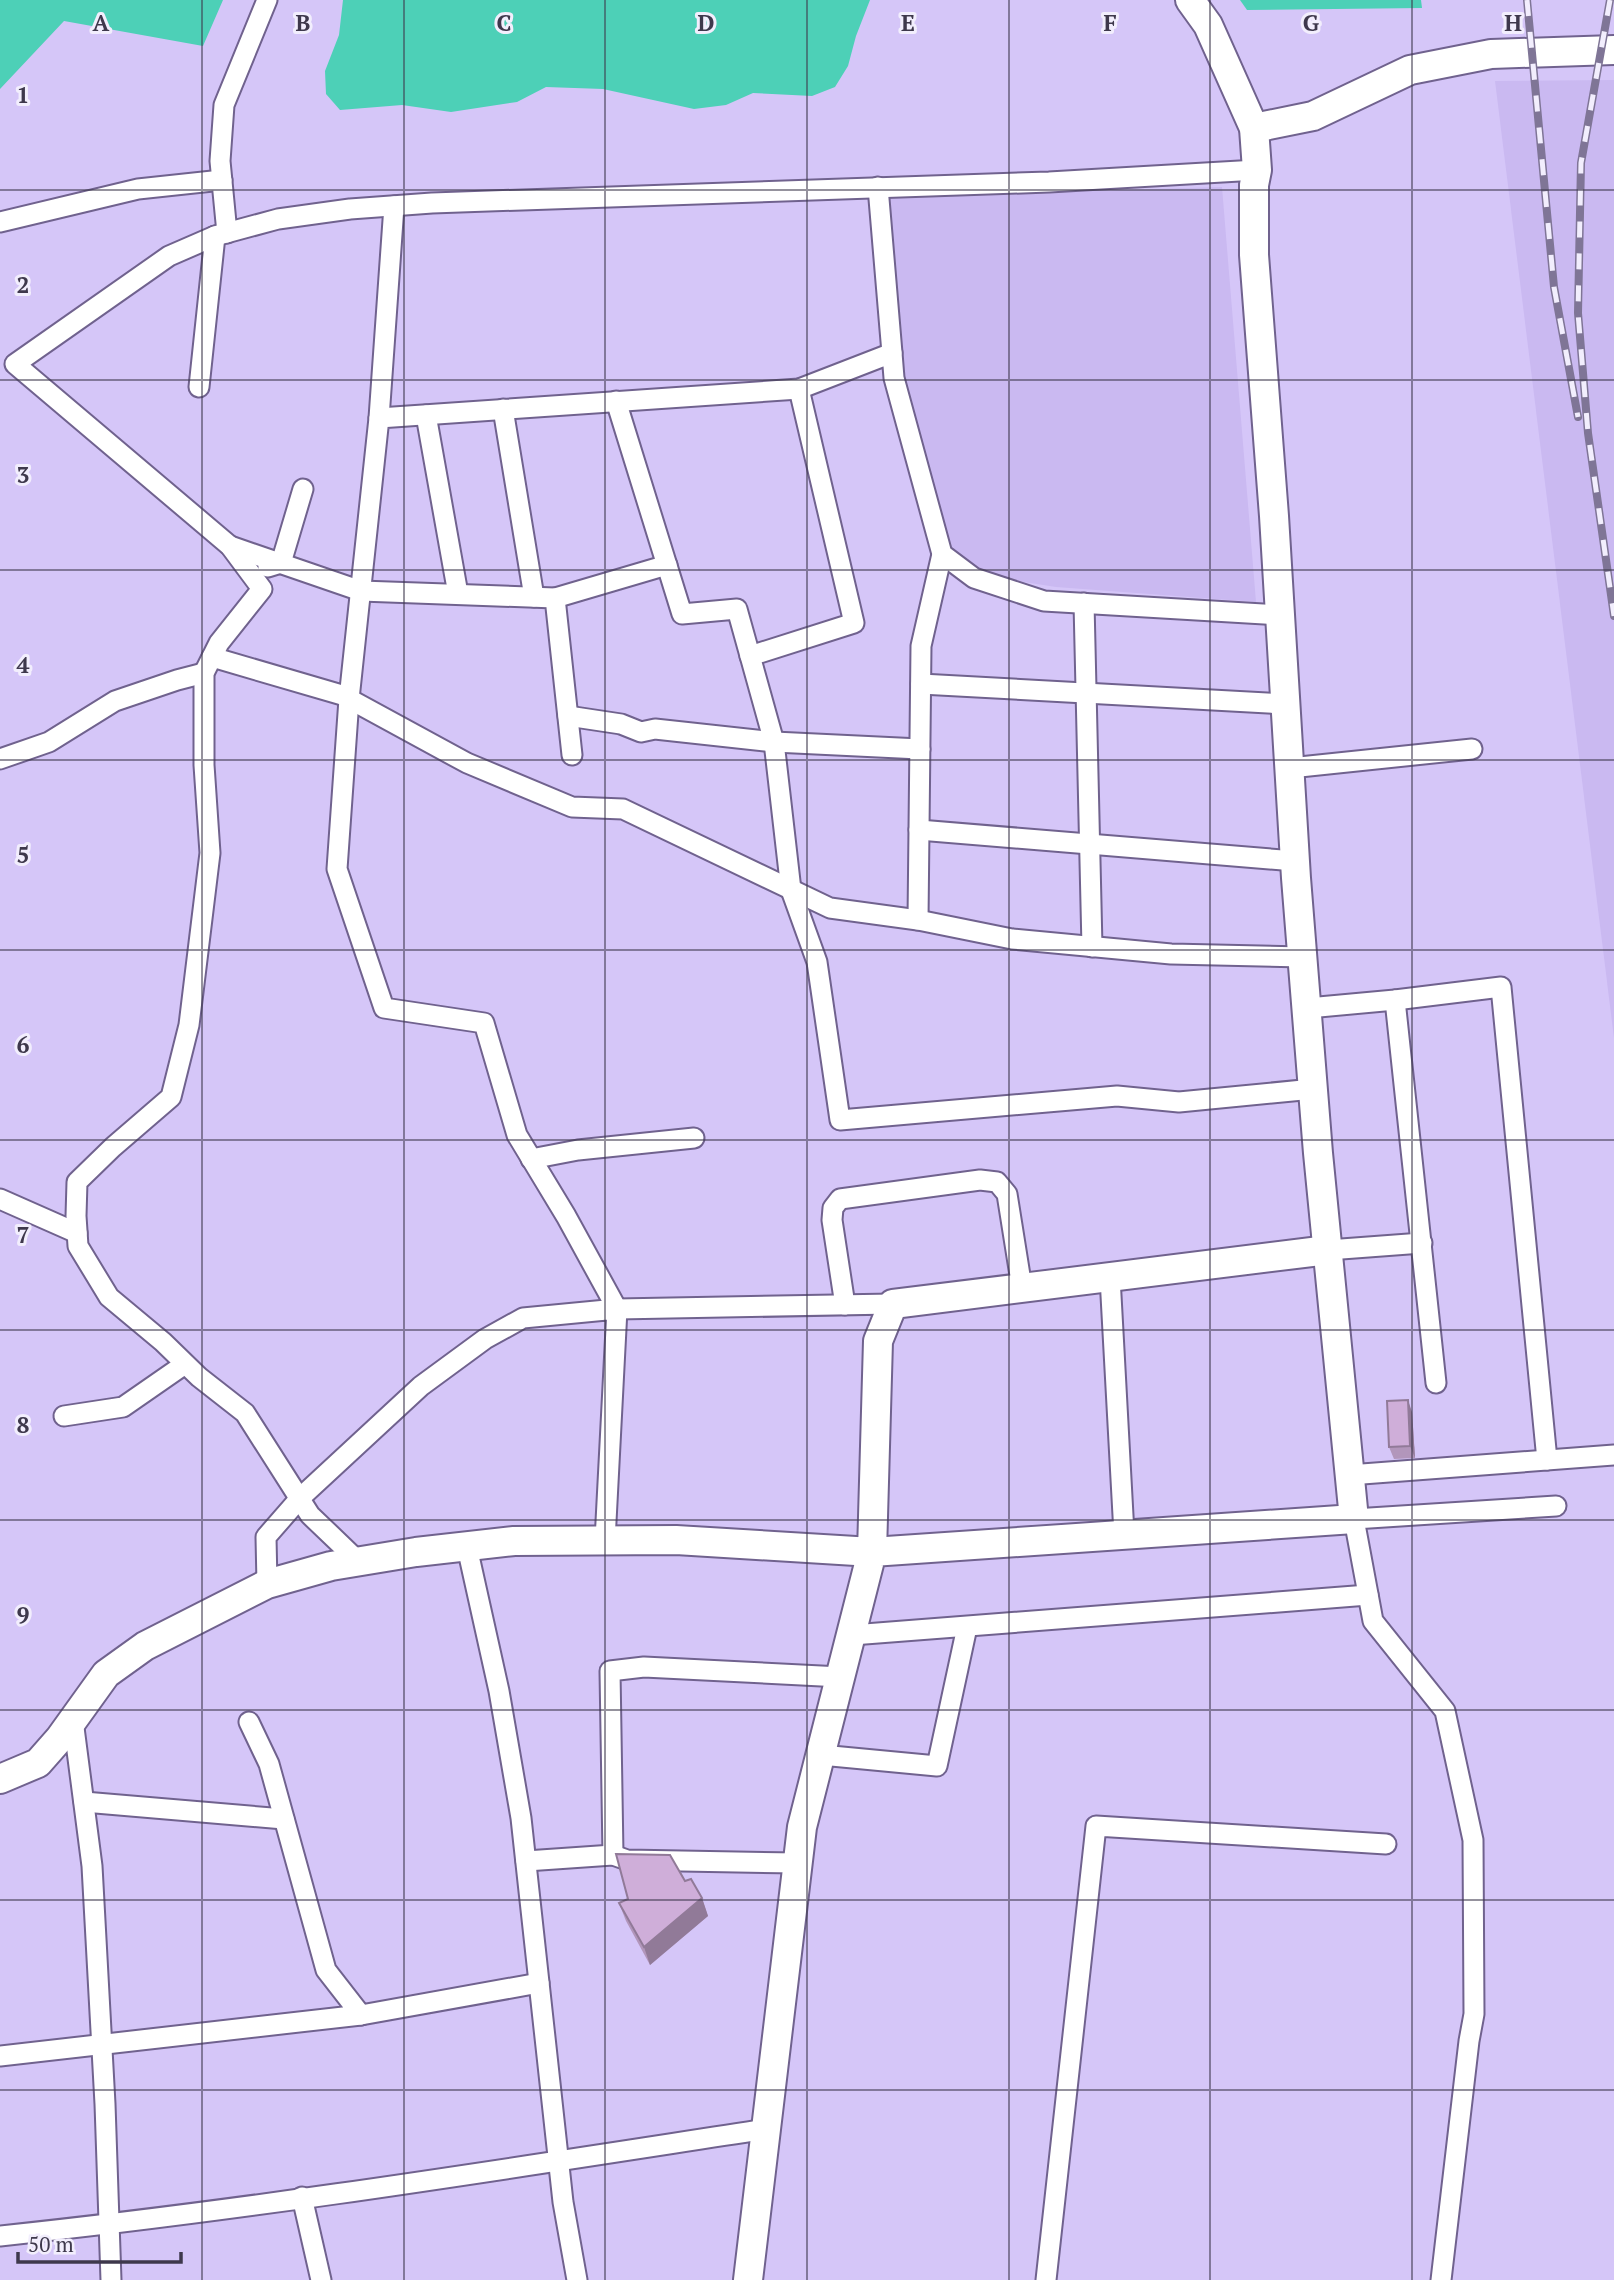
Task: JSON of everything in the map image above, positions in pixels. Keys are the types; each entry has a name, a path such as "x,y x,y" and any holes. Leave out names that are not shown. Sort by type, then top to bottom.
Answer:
{"street":[{"path":"199,387 221,235 220,160 225,104 267,0"},
{"path":"1190,0 1208,25 1254,128 1257,170 1254,185 1254,255 1295,861 1313,1089 1354,1519 1373,1621 1445,1711 1473,1840 1474,2014 1441,2280"},
{"path":"1254,128 1313,116 1410,70 1491,54 1614,50"},
{"path":"358,1561 310,1515 245,1413 109,1297 78,1246 77,1182 171,1097 188,1025 210,853 204,765 208,665 219,643 262,589 230,545 7,360 169,256 221,235 278,219 394,206 1049,182 1257,170"},
{"path":"0,222 138,189 222,180"},
{"path":"878,187 894,379 942,554 921,646 918,920"},
{"path":"394,206 379,418 349,699 337,869 384,1008 484,1023 517,1135 617,1309 605,1541"},
{"path":"379,418 799,389 892,353"},
{"path":"750,656 854,623 799,389"},
{"path":"616,401 682,614 737,609 774,742 791,890 817,962 840,1120 1117,1096 1179,1102 1313,1089"},
{"path":"503,409 534,597"},
{"path":"426,415 458,594"},
{"path":"281,563 303,489"},
{"path":"230,545 361,591 555,598 667,565"},
{"path":"942,554 974,578 1044,601 1280,615"},
{"path":"251,573 281,563"},
{"path":"555,598 572,755"},
{"path":"1084,604 1092,947"},
{"path":"0,759 48,742 115,701 208,665 349,699 467,763 572,807 623,809 830,908 918,920 1012,939 1171,954 1303,957"},
{"path":"920,684 1286,704"},
{"path":"568,716 621,724 641,732 655,729 774,742 920,749"},
{"path":"1290,768 1472,750"},
{"path":"919,830 1295,861"},
{"path":"1308,1007 1501,987 1547,1460"},
{"path":"1395,1000 1436,1383"},
{"path":"531,1159 578,1150 694,1138"},
{"path":"845,1305 832,1220 833,1208 840,1199 980,1180 997,1182 1007,1194 1022,1288"},
{"path":"0,1199 77,1233"},
{"path":"267,1584 266,1537 300,1498 421,1386 485,1339 523,1318 617,1309 893,1304 1328,1250 1422,1243"},
{"path":"1110,1277 1124,1534"},
{"path":"748,2280 802,1827 872,1552 878,1340 893,1304"},
{"path":"64,1416 123,1407 185,1364"},
{"path":"1349,1475 1614,1455"},
{"path":"0,1779 38,1763 61,1738 106,1674 145,1646 267,1584 358,1561 514,1541 676,1540 872,1552 1556,1506"},
{"path":"467,1546 499,1691 522,1818 558,2161 577,2280"},
{"path":"852,1636 1368,1595"},
{"path":"821,1755 937,1766 967,1627"},
{"path":"612,1855 610,1671 644,1667 841,1677"},
{"path":"73,1720 92,1866 111,2280"},
{"path":"249,1722 269,1764 326,1970 361,2015"},
{"path":"84,1802 284,1819"},
{"path":"1046,2280 1096,1826 1386,1844"},
{"path":"526,1861 612,1855 628,1860 797,1863"},
{"path":"0,2056 361,2015 539,1983"},
{"path":"0,2236 109,2225 767,2129"},
{"path":"302,2197 321,2280"}],"shaded area":[{"path":"0,0 223,0 203,46 64,21 0,89"},
{"path":"343,0 870,0 848,66 835,87 812,96 753,93 726,105 694,109 603,89 546,87 517,102 451,112 402,105 340,110 326,94 325,71 339,35"},
{"path":"1240,0 1421,0 1422,8 1247,10"},
{"path":"1614,80 1614,1038 1495,81"},
{"path":"1222,187 1256,602 1056,587 980,575 948,551 900,375 885,197"}],"building":[{"path":"1408,1400 1410,1446 1389,1447 1387,1401"},
{"path":"616,1854 670,1855 685,1881 691,1879 702,1898 644,1947 619,1903 628,1899"}],"railway":[{"path":"1527,0 1554,287 1578,417"},
{"path":"1610,0 1581,163 1578,313 1588,433 1614,616"}]}
